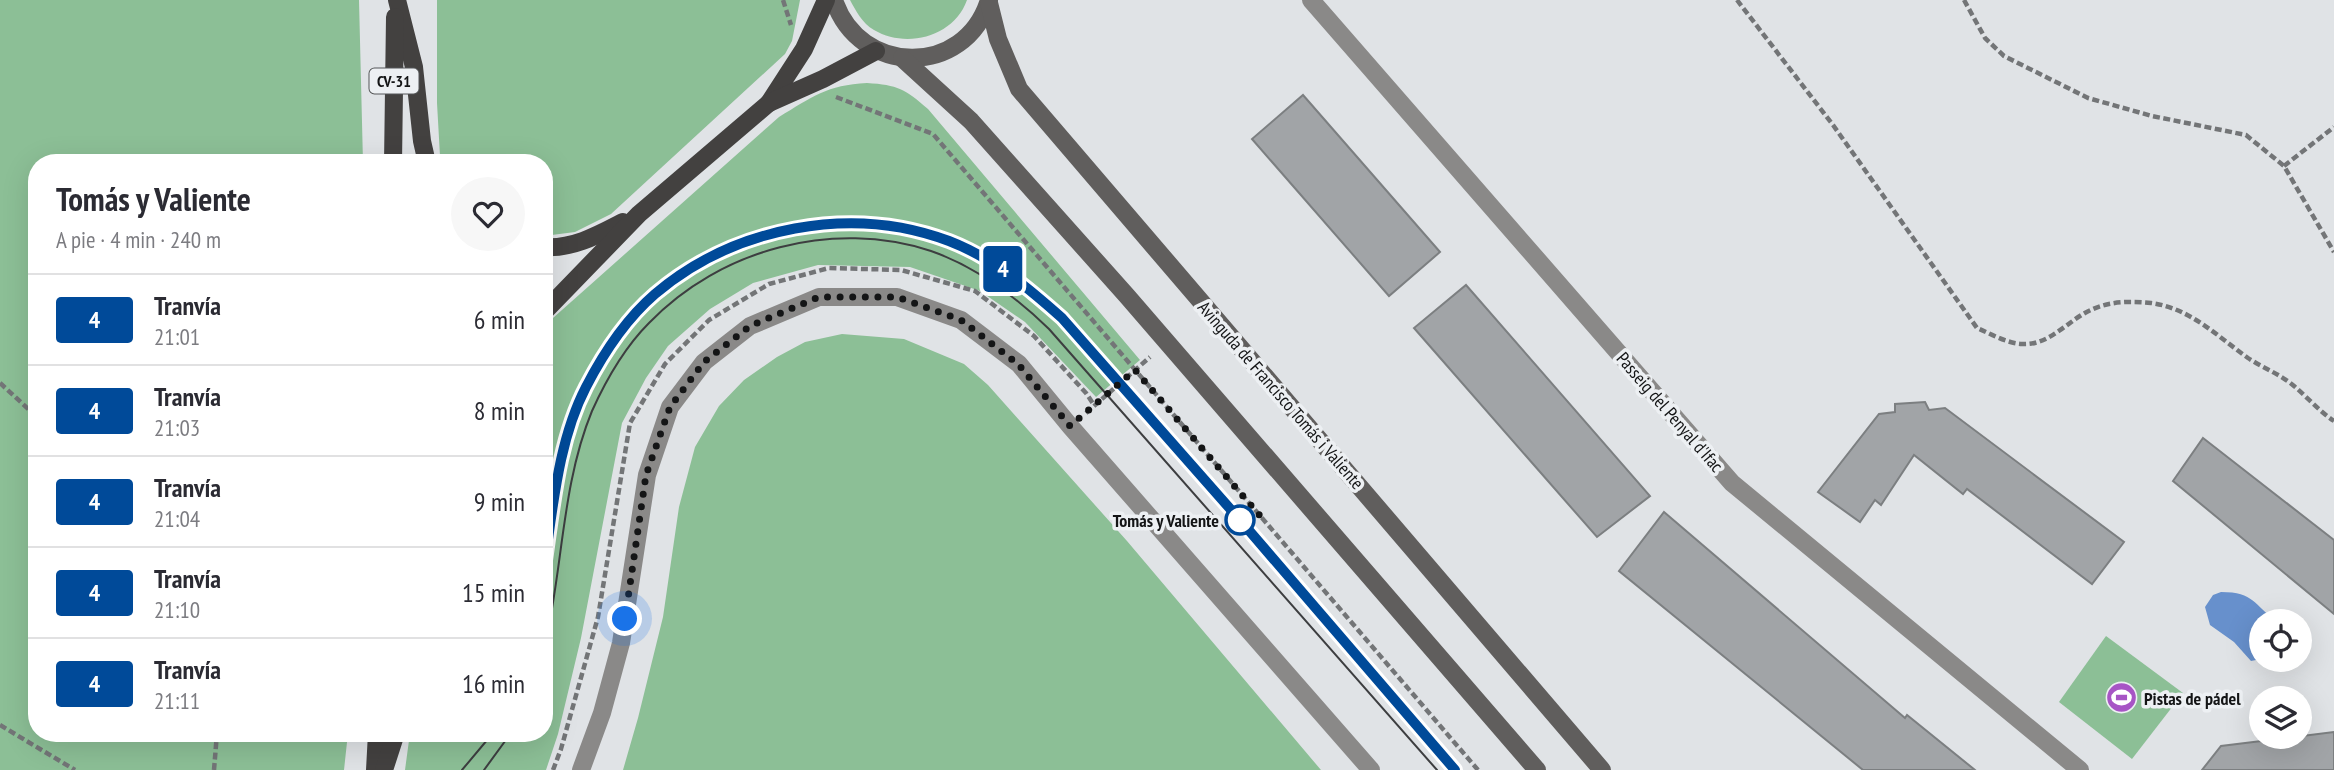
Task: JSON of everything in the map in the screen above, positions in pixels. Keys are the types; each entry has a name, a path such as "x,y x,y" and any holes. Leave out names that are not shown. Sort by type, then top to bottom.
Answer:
{"main road":[{"name":"CV-31","path":"393,154 396,0"},
{"path":"396,0 414,67 425,154"},
{"path":"769,103 804,49 825,0"},
{"path":"834,0 838,15 855,36 876,51 902,58 924,58 945,51 964,39 979,23 989,2"},
{"name":"Avinguda de Francisco Tomás i Valiente","path":"989,2 998,39 1019,89 1602,770"},
{"path":"553,303 639,214 769,103 876,51"},
{"path":"902,58 971,121 1167,342 1536,770"},
{"path":"553,248 589,240 639,214"},
{"path":"375,770 377,742"},
{"path":"384,770 393,742"}],"street":[{"name":"Passeig del Penyal d'Ifac","path":"1311,0 1732,484 2080,770"},
{"path":"591,770 602,713 621,643 646,475 670,407 704,362 750,326 819,297 897,297 961,320 1018,364 1371,770"},
{"path":"581,770 602,713"}],"path":[{"path":"783,0 794,34 804,49"},
{"path":"1737,0 1833,125 1977,328 2008,341 2033,344 2092,309 2102,306 2132,302 2172,308 2199,321 2250,359 2292,384 2334,421"},
{"path":"1964,0 1985,38 2004,56 2088,98 2152,116 2246,135 2284,166 2334,252"},
{"path":"823,79 835,96 933,134 1478,770"},
{"path":"2284,166 2334,127"},
{"path":"553,770 598,617 630,423 665,364 709,320 769,284 829,268 901,270 975,291 1034,336 1094,405"},
{"path":"1070,426 1167,342"},
{"path":"0,383 28,409"},
{"path":"0,725 28,742"},
{"path":"28,742 75,770"},
{"path":"214,770 216,742"}],"green space":[{"path":"0,0 359,0 363,154 28,154 28,742 347,742 344,770 0,770"},
{"path":"437,0 800,0 792,41 785,54 611,214 575,232 553,235 553,154 440,154"},
{"path":"850,0 967,0 961,13 940,31 914,39 900,39 870,27"},
{"path":"853,84 886,85 900,89 928,109 1140,360 1096,397 1025,322 980,291 910,267 818,265 753,283 710,309 668,346 646,378 622,423 581,638 558,734 546,770 405,770 409,742 553,742 553,318 779,117 830,89"},
{"path":"842,334 904,339 964,364 988,385 1127,541 1321,770 623,770 663,617 679,507 695,447 719,406 744,380 805,342"},
{"name":"Pistas de pádel","path":"2106,636 2183,693 2132,759 2059,702"}],"water":[{"path":"2221,592 2241,594 2263,609 2249,609 2249,659 2234,642 2210,625 2205,607 2213,595"}],"building":[{"path":"1303,95 1440,252 1389,296 1252,139"},
{"path":"1466,285 1650,496 1597,537 1414,328"},
{"path":"1925,402 1929,410 1945,408 2124,542 2092,584 1967,489 1963,494 1914,455 1881,505 1875,500 1860,522 1818,492 1879,414 1895,412 1895,404"},
{"path":"2203,438 2334,540 2334,614 2173,481"},
{"path":"1664,512 1905,718 1907,715 1975,770 1863,770 1619,571"},
{"path":"2334,732 2334,770 2202,770 2221,746 2249,743 2249,749 2312,749 2312,735"}],"tram line":[{"path":"553,508 569,430 586,387 608,350 635,314 655,294 686,271 720,252 757,238 834,224 873,224 911,230 949,241 980,256 1023,284 1062,318 1455,770"},
{"name":"4","path":"553,504 571,426 585,389 626,325 655,295 685,272 724,250 761,236 796,228 837,224 875,225 947,241 1003,270 1062,318 1455,770"},
{"path":"553,601 574,469 592,411 616,365 649,323 677,297 709,276 744,259 780,247 817,240 856,238 894,242 931,251 964,265 1009,294 1049,329 1437,770"},
{"path":"462,770 485,742"},
{"path":"484,770 504,742"}],"place":[{"name":"Tomás y Valiente","path":"1240,520"},
{"name":"Pistas de pádel","path":"2121,698"}],"route":[{"path":"625,619 646,475 670,407 704,362 750,326 819,297 897,297 961,320 1018,364 1070,426 1135,370 1261,517 1240,520"}]}
